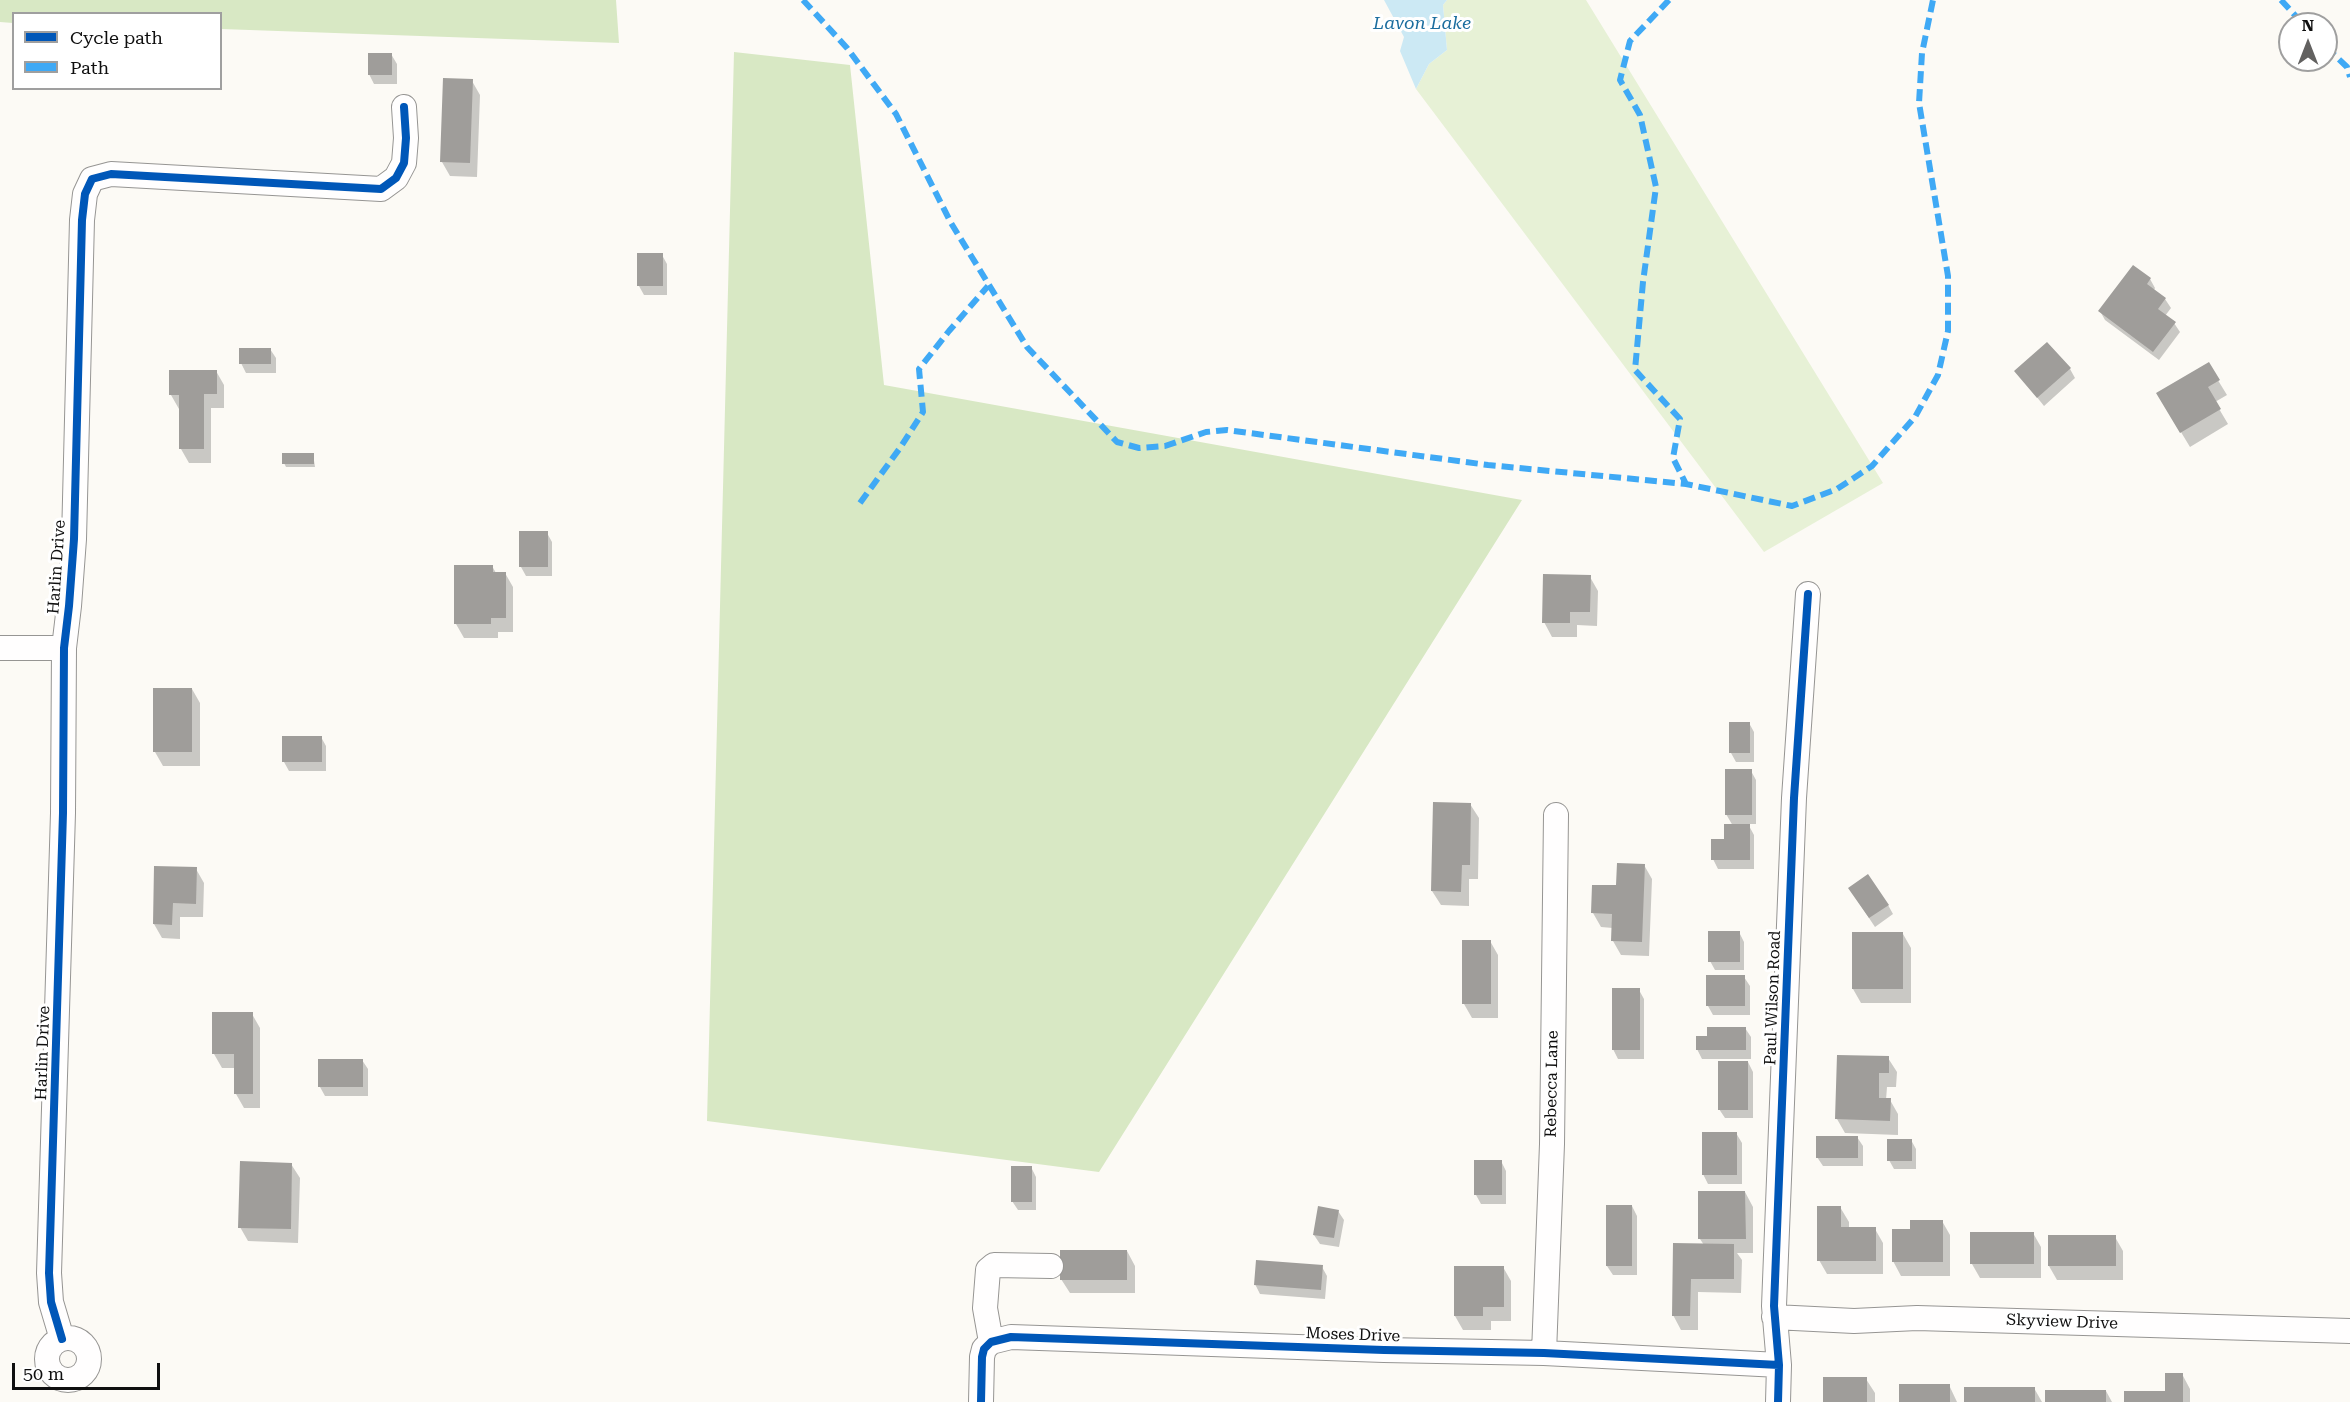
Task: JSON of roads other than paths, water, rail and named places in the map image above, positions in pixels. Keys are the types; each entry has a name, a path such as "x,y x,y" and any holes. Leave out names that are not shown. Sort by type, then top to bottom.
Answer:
{"street":[{"name":"Harlin Drive","path":"62,1339 51,1302 49,1273 63,813 64,648 74,539 82,220 85,194 92,179 111,174 381,189 396,178 404,163 406,138 404,107"},
{"name":"Paul Wilson Road","path":"1778,1402 1779,1365 1774,1317 1794,798 1808,594"},
{"path":"0,648 64,648"},
{"name":"Rebecca Lane","path":"1544,1353 1552,1144 1556,815"},
{"path":"981,1402 982,1357 984,1349 991,1342 985,1308 988,1270 994,1265 1051,1266"},
{"name":"Skyview Drive","path":"1774,1317 1854,1321 1917,1318 2350,1331"},
{"name":"Moses Drive","path":"991,1342 1011,1337 1384,1350 1544,1353 1779,1365"}],"water":[{"name":"Lavon Lake","path":"1384,0 1447,0 1443,5 1447,50 1429,64 1416,89 1400,51 1404,37"}]}
